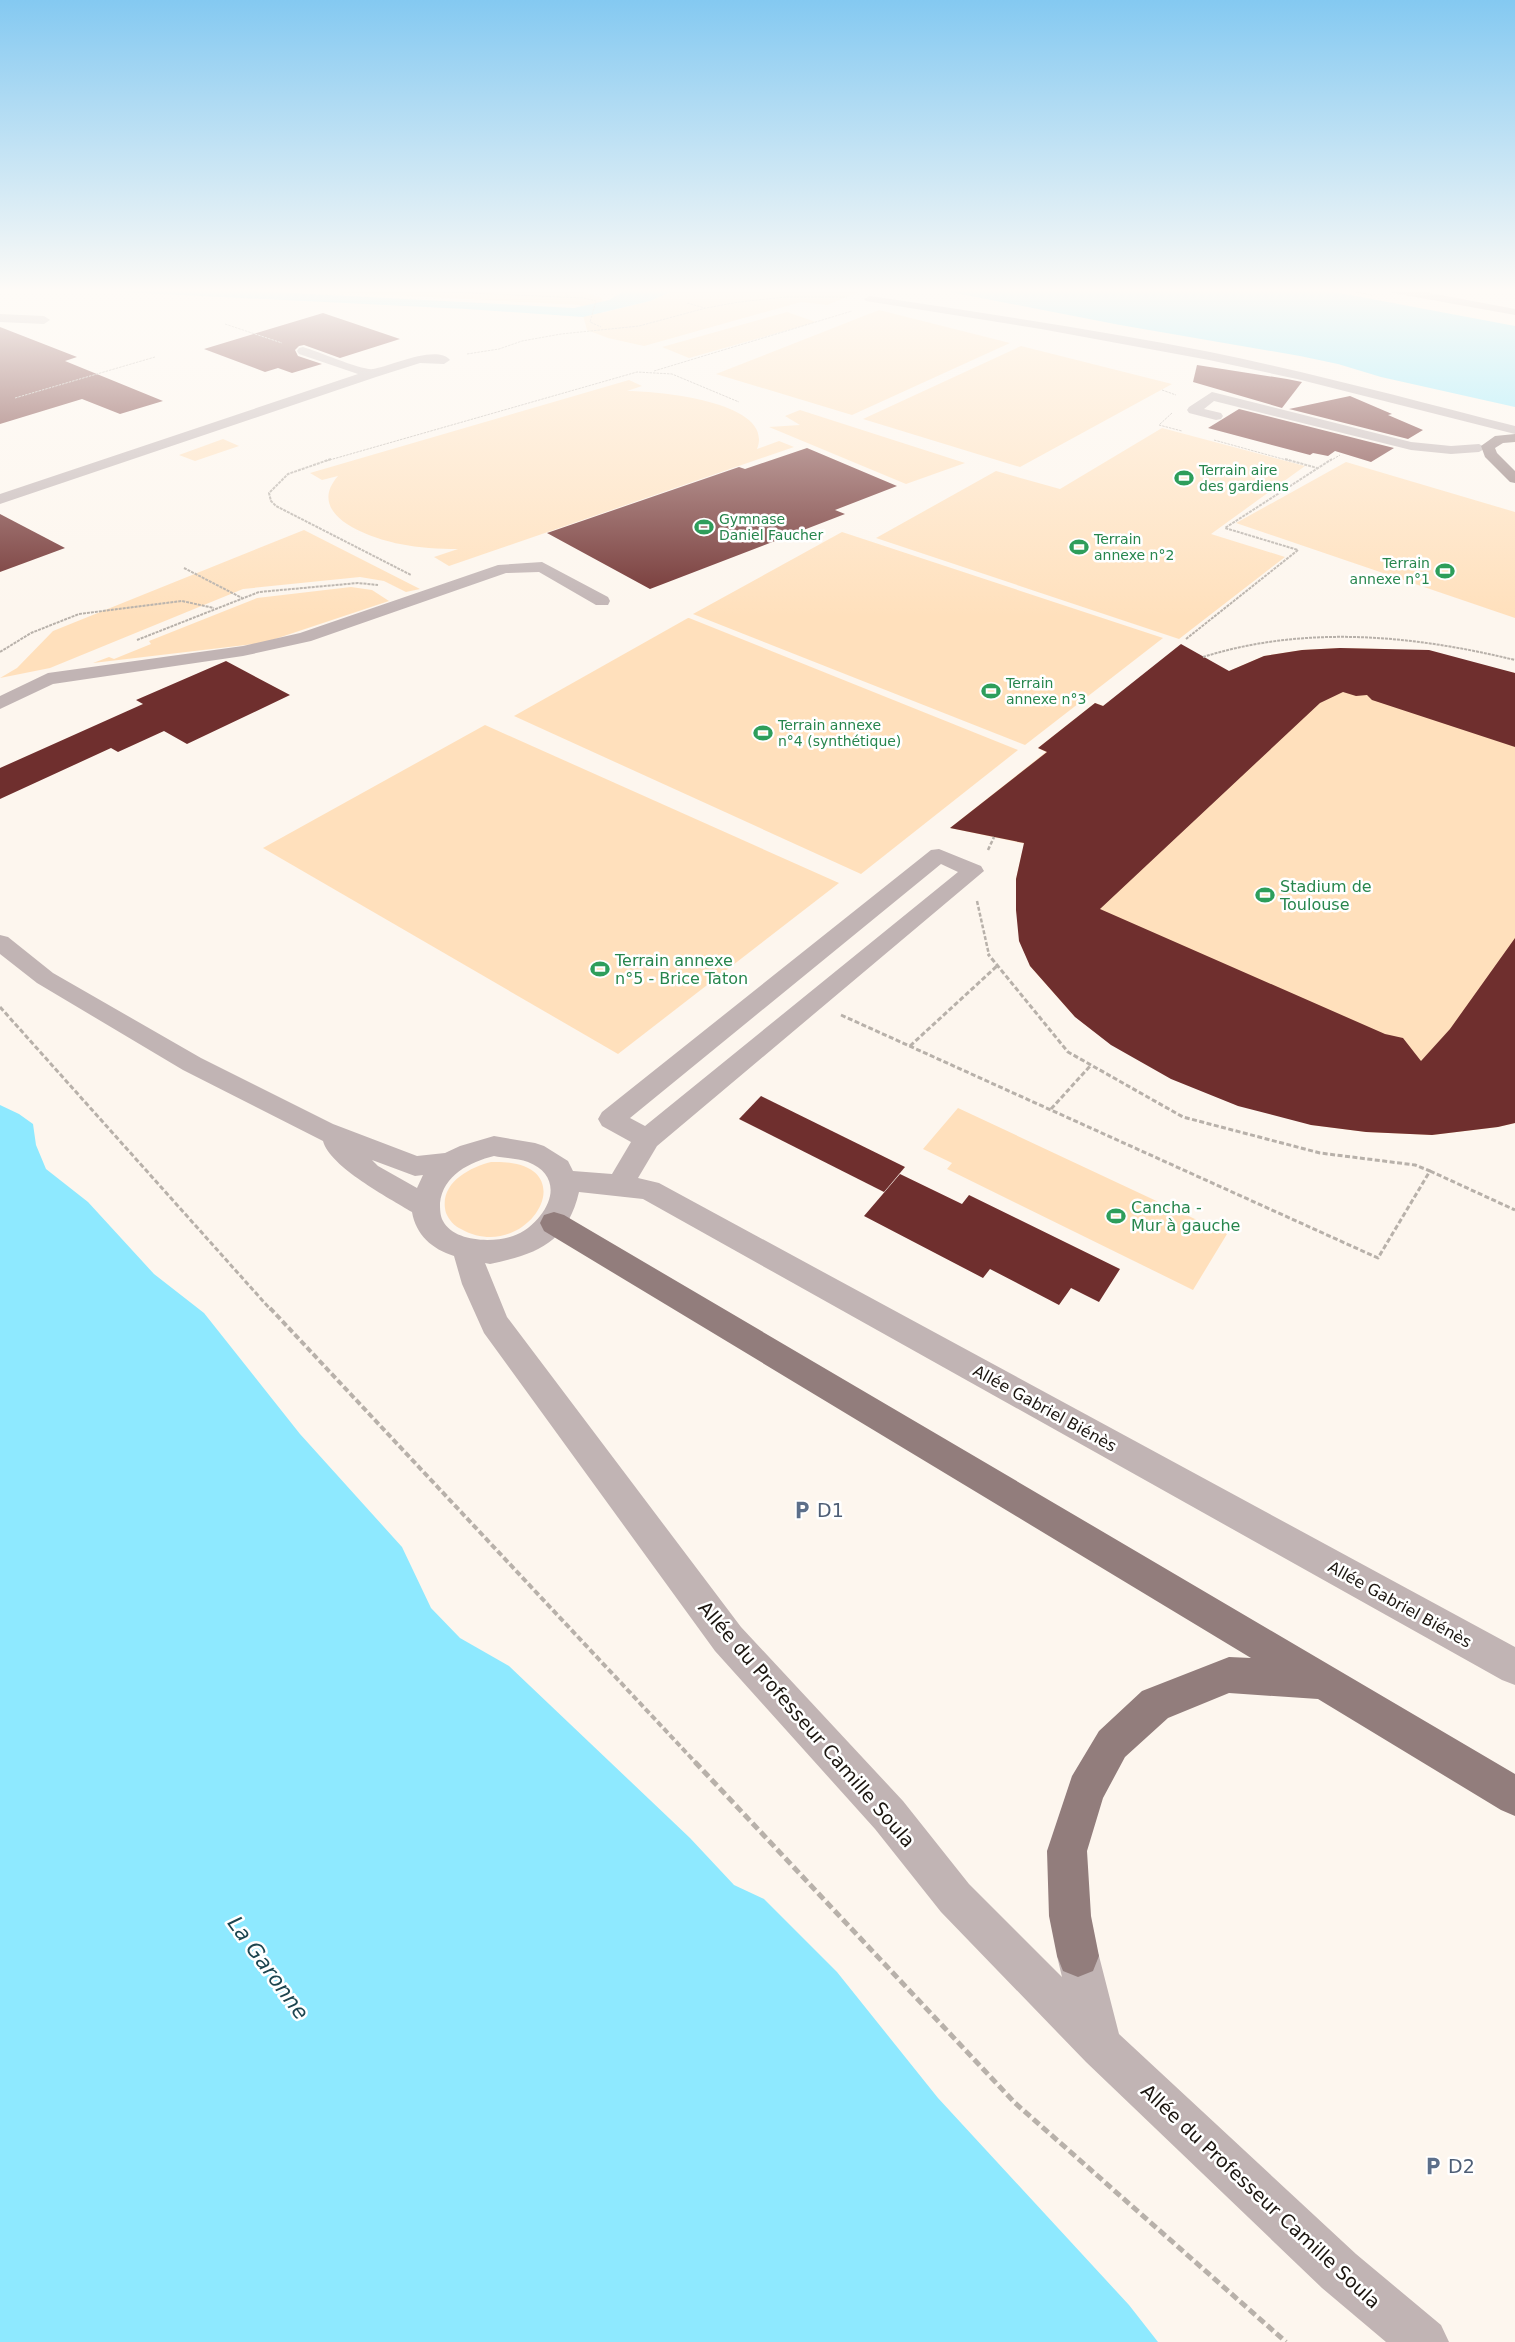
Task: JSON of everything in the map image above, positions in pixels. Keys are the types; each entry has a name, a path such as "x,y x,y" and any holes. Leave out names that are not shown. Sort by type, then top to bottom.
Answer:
{"main road":[{"path":"1515,438 1493,442 1485,451 1515,479"},
{"path":"554,1223 1515,1796"},
{"path":"1078,1956 1070,1916 1068,1851 1086,1790 1112,1744 1155,1704 1229,1675 1323,1682"}],"street":[{"path":"0,499 296,399"},
{"path":"1208,399 1194,410 1216,416"},
{"path":"1225,399 1411,446 1485,451"},
{"path":"1383,399 1435,424"},
{"path":"1393,399 1515,430"},
{"path":"1453,433 1485,451"},
{"path":"0,703 48,679 243,651 305,637 504,568 542,567 602,601"},
{"path":"620,1185 647,1139 973,870 939,855 611,1119 647,1139"},
{"path":"0,942 45,978 175,1054 324,1131 416,1166 450,1163"},
{"path":"324,1131 368,1173 425,1206"},
{"path":"494,1146 518,1147 539,1153 556,1165 565,1181 566,1195 562,1209 554,1223 537,1238 515,1248 490,1252 466,1250 449,1244 436,1234 427,1221 425,1206 428,1191 436,1176 450,1163 478,1150 494,1146"},
{"name":"Allée Gabriel Biénès","path":"565,1181 620,1185 649,1190 1515,1668"},
{"name":"Allée du Professeur Camille Soula","path":"466,1250 476,1284 495,1324 728,1639 889,1815 955,1898 1101,2047 1339,2271 1424,2342"},
{"path":"1078,1956 1101,2047"}],"path":[{"path":"441,590 276,506 271,501 269,493 288,474 311,465 541,399"},
{"path":"733,399 739,402"},
{"path":"1186,640 1298,550 1225,528 1317,468 1340,456"},
{"path":"184,568 242,598"},
{"path":"0,652 31,633 79,614 140,605 182,601 214,608 259,592 358,582 379,586 407,601"},
{"path":"1203,657 1225,648 1275,640 1339,636 1424,643 1490,653 1515,660"},
{"path":"987,853 994,837"},
{"path":"976,894 989,957 1068,1052 1183,1117 1320,1153 1415,1165 1515,1210"},
{"path":"910,1046 997,966"},
{"path":"813,1002 1378,1258 1430,1171"},
{"path":"0,1007 286,1325 1015,2103 1286,2342"},
{"path":"1051,1109 1091,1065"}],"shaded area":[{"path":"563,399 696,399 710,402 732,410 749,420 758,433 757,449 779,441 794,447 449,566 434,557 458,549 429,548 387,541 358,530 345,522 335,513 329,502 330,490 338,476 322,480 310,473"},
{"path":"800,399 886,399 852,415"},
{"path":"906,399 1144,399 1020,467 863,419"},
{"path":"800,410 965,463 906,484 769,427 800,425 785,416"},
{"name":"Terrain annexe n°2","path":"1162,428 1305,466 1211,534 1285,557 1179,639 876,538 996,471 1060,489"},
{"path":"223,439 239,446 195,461 179,455"},
{"name":"Terrain annexe n°1","path":"1346,462 1515,512 1515,618 1236,523"},
{"path":"304,530 420,589 406,592 384,581 360,577 243,589 50,668 0,678 17,668 53,631"},
{"name":"Terrain annexe n°3","path":"842,532 1163,638 1025,745 693,614"},
{"path":"351,587 372,590 389,601 263,643 93,663 109,657 114,659 151,644 149,641 257,598"},
{"name":"Terrain annexe n°4 (synthétique)","path":"688,618 1018,750 861,874 514,716"},
{"name":"Stadium de Toulouse","path":"1340,648 1385,649 1429,654 1515,673 1515,1123 1498,1127 1432,1135 1366,1132 1311,1125 1075,1017 1030,966 1016,910 1016,879 1026,844 950,828 1046,752 1038,748 1095,703 1104,706 1229,671 1264,656 1302,650"},
{"name":"Terrain annexe n°5 - Brice Taton","path":"485,725 839,883 618,1054 263,848"},
{"name":"Cancha - Mur à gauche","path":"958,1108 1227,1234 1193,1290 947,1169 952,1163 923,1149"},
{"path":"491,1162 521,1165 538,1176 544,1191 539,1208 527,1223 508,1234 486,1237 461,1229 454,1224 446,1213 445,1203 446,1194 457,1179 473,1168"}],"water":[{"path":"1481,399 1515,399 1515,407"},
{"name":"La Garonne","path":"0,1105 19,1114 33,1124 36,1145 46,1169 88,1202 154,1274 204,1313 300,1434 402,1547 431,1608 460,1638 509,1666 690,1838 734,1885 764,1899 837,1972 938,2098 1129,2305 1158,2342 0,2342"}],"building":[{"path":"0,399 81,399 0,424"},
{"path":"83,399 159,399 163,401 120,414"},
{"path":"1252,399 1289,399 1282,408"},
{"path":"1335,399 1358,399 1423,430 1408,439 1289,409"},
{"path":"1239,409 1394,448 1371,462 1335,451 1328,456 1313,453 1310,455 1208,428"},
{"name":"Gymnase Daniel Faucher","path":"807,448 897,486 835,510 845,514 650,589 547,533 739,467 745,469"},
{"path":"0,514 65,548 0,572"},
{"path":"1181,644 1229,671 1264,656 1302,650 1340,648 1429,650 1515,673 1515,747 1372,700 1367,695 1356,696 1343,692 1320,703 1100,909 1385,1034 1403,1038 1421,1061 1450,1029 1515,938 1515,1123 1498,1127 1432,1135 1366,1132 1311,1125 1238,1106 1171,1079 1111,1045 1075,1017 1030,966 1019,941 1016,910 1016,879 1024,843 950,828 1047,752 1038,748 1095,703 1103,706"},
{"path":"226,661 290,695 187,744 164,731 118,752 111,748 0,799 0,768 143,704 136,700"},
{"path":"761,1096 905,1167 884,1192 739,1119"},
{"path":"900,1174 962,1204 969,1195 1120,1269 1099,1302 1071,1288 1059,1305 990,1269 983,1278 864,1216"}],"place":[{"name":"Terrain aire des gardiens","path":"1184,478"},
{"name":"Gymnase Daniel Faucher","path":"704,527"},
{"name":"Terrain annexe n°2","path":"1079,547"},
{"name":"Terrain annexe n°1","path":"1445,571"},
{"name":"Terrain annexe n°3","path":"991,691"},
{"name":"Terrain annexe n°4 (synthétique)","path":"763,733"},
{"name":"Stadium de Toulouse","path":"1265,895"},
{"name":"Terrain annexe n°5 - Brice Taton","path":"600,969"},
{"name":"Cancha - Mur à gauche","path":"1116,1216"},
{"name":"D1","path":"802,1510"},
{"name":"D2","path":"1433,2166"}]}
